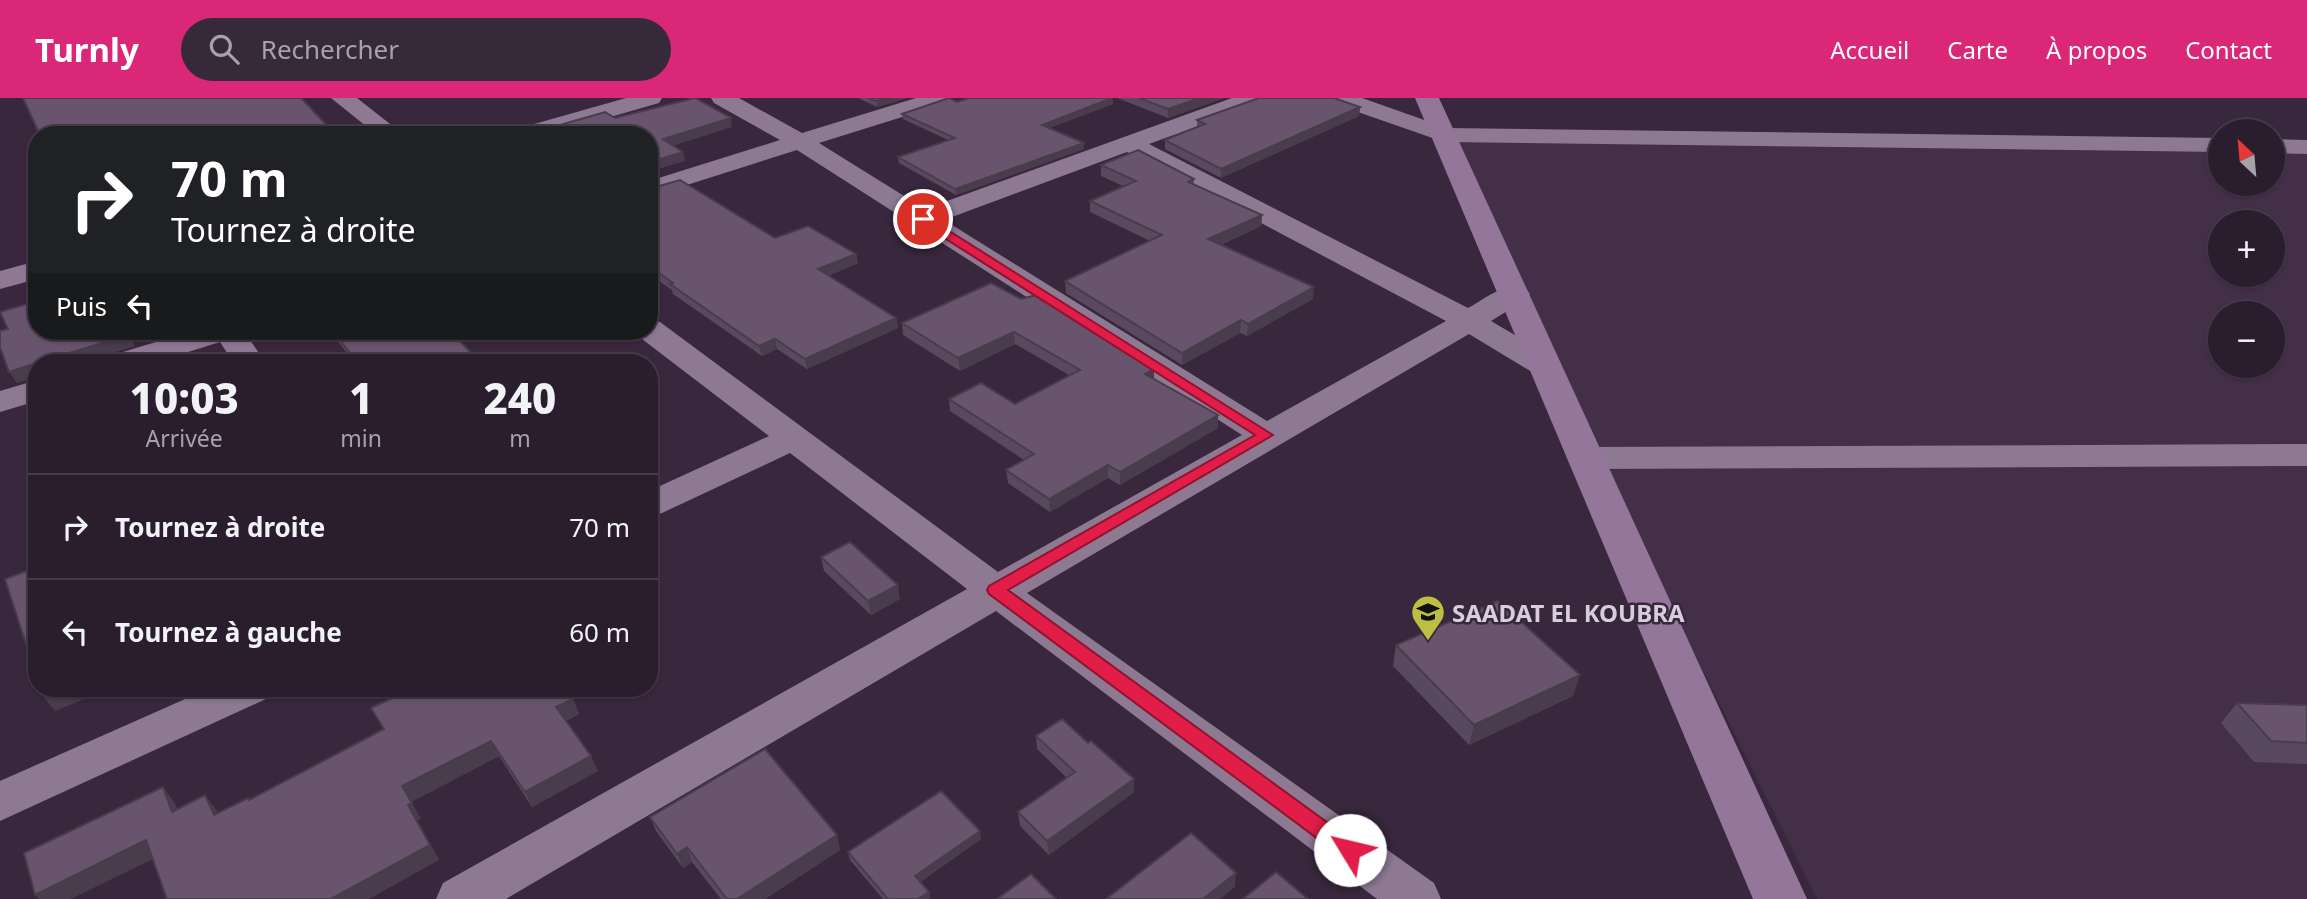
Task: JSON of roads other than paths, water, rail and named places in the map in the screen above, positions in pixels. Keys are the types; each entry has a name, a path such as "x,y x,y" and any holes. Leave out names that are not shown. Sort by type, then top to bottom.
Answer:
{"street":[{"path":"342,98 380,126"},
{"path":"553,126 651,98"},
{"path":"722,98 799,142 1266,435"},
{"path":"658,186 939,98"},
{"path":"923,219 1253,98"},
{"path":"1340,98 1444,135 2208,145"},
{"path":"1427,98 1780,899"},
{"path":"1130,144 1466,319 1544,365"},
{"path":"2286,146 2307,146"},
{"path":"0,280 28,272"},
{"path":"461,899 1466,319 1515,294"},
{"path":"658,336 995,590 1416,899"},
{"path":"150,354 194,340"},
{"path":"0,402 28,393"},
{"path":"658,501 794,438"},
{"path":"1585,458 2307,455"},
{"path":"0,802 231,697"}],"place":[{"name":"SAADAT EL KOUBRA","path":"1428,642"}]}
